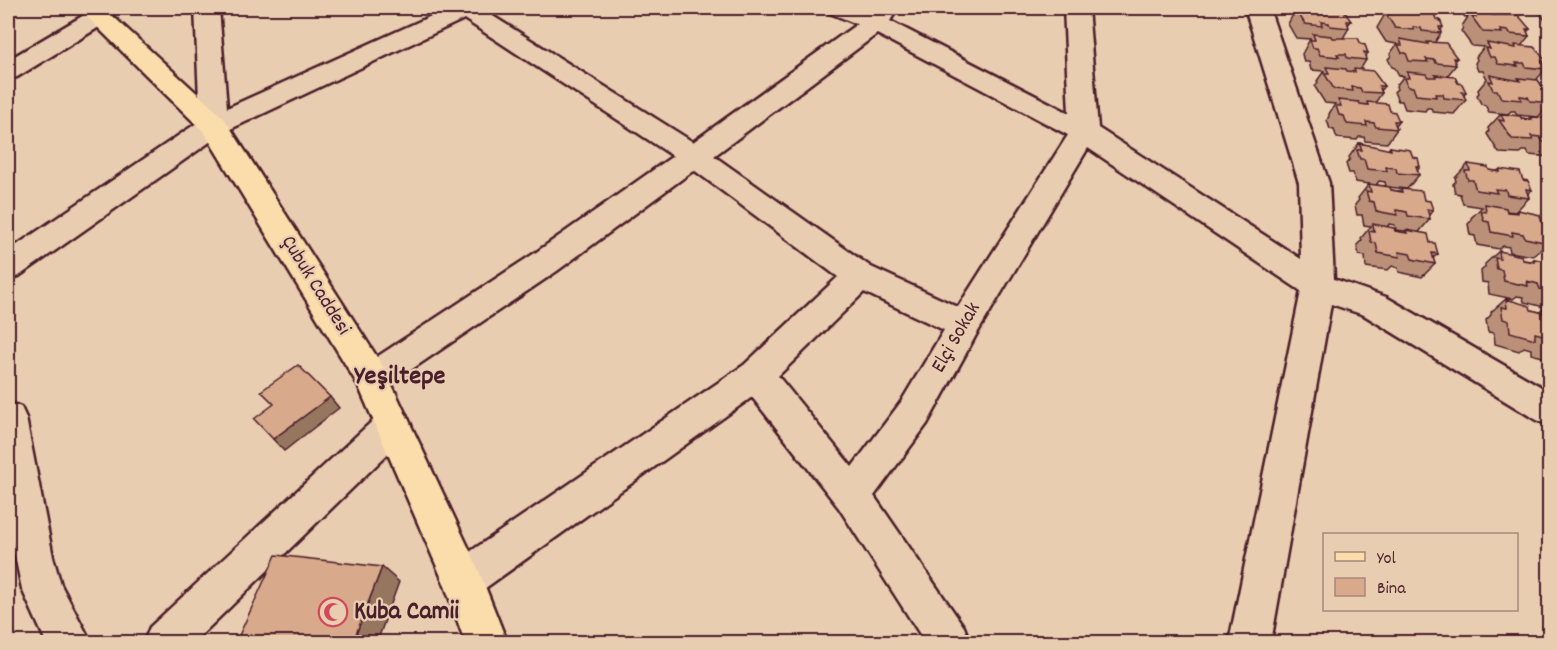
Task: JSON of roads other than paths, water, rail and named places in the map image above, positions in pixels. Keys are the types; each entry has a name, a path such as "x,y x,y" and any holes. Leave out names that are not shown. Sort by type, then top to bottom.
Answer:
{"main road":[{"name":"Çubuk Caddesi","path":"95,12 214,125 372,378 463,580 486,642"}],"street":[{"path":"207,8 214,125"},
{"path":"8,267 214,125 467,8 694,156 860,276 964,325"},
{"path":"839,8 882,15 1084,132 1318,286 1375,306 1550,411"},
{"path":"1076,8 1084,132"},
{"path":"1250,642 1318,286 1314,183 1257,8"},
{"path":"8,71 95,12"},
{"path":"372,378 546,262 694,156 882,15"},
{"name":"Elçi Sokak","path":"852,496 914,413 964,325 1084,132"},
{"path":"463,580 756,375 860,276"},
{"path":"756,375 852,496 950,642"},
{"path":"8,418 16,514 42,589 56,620 70,642"},
{"path":"165,642 393,425"}],"place":[{"name":"Kuba Camii","path":"333,612"}],"district":[{"name":"Yeşiltepe","path":"400,377"}]}
